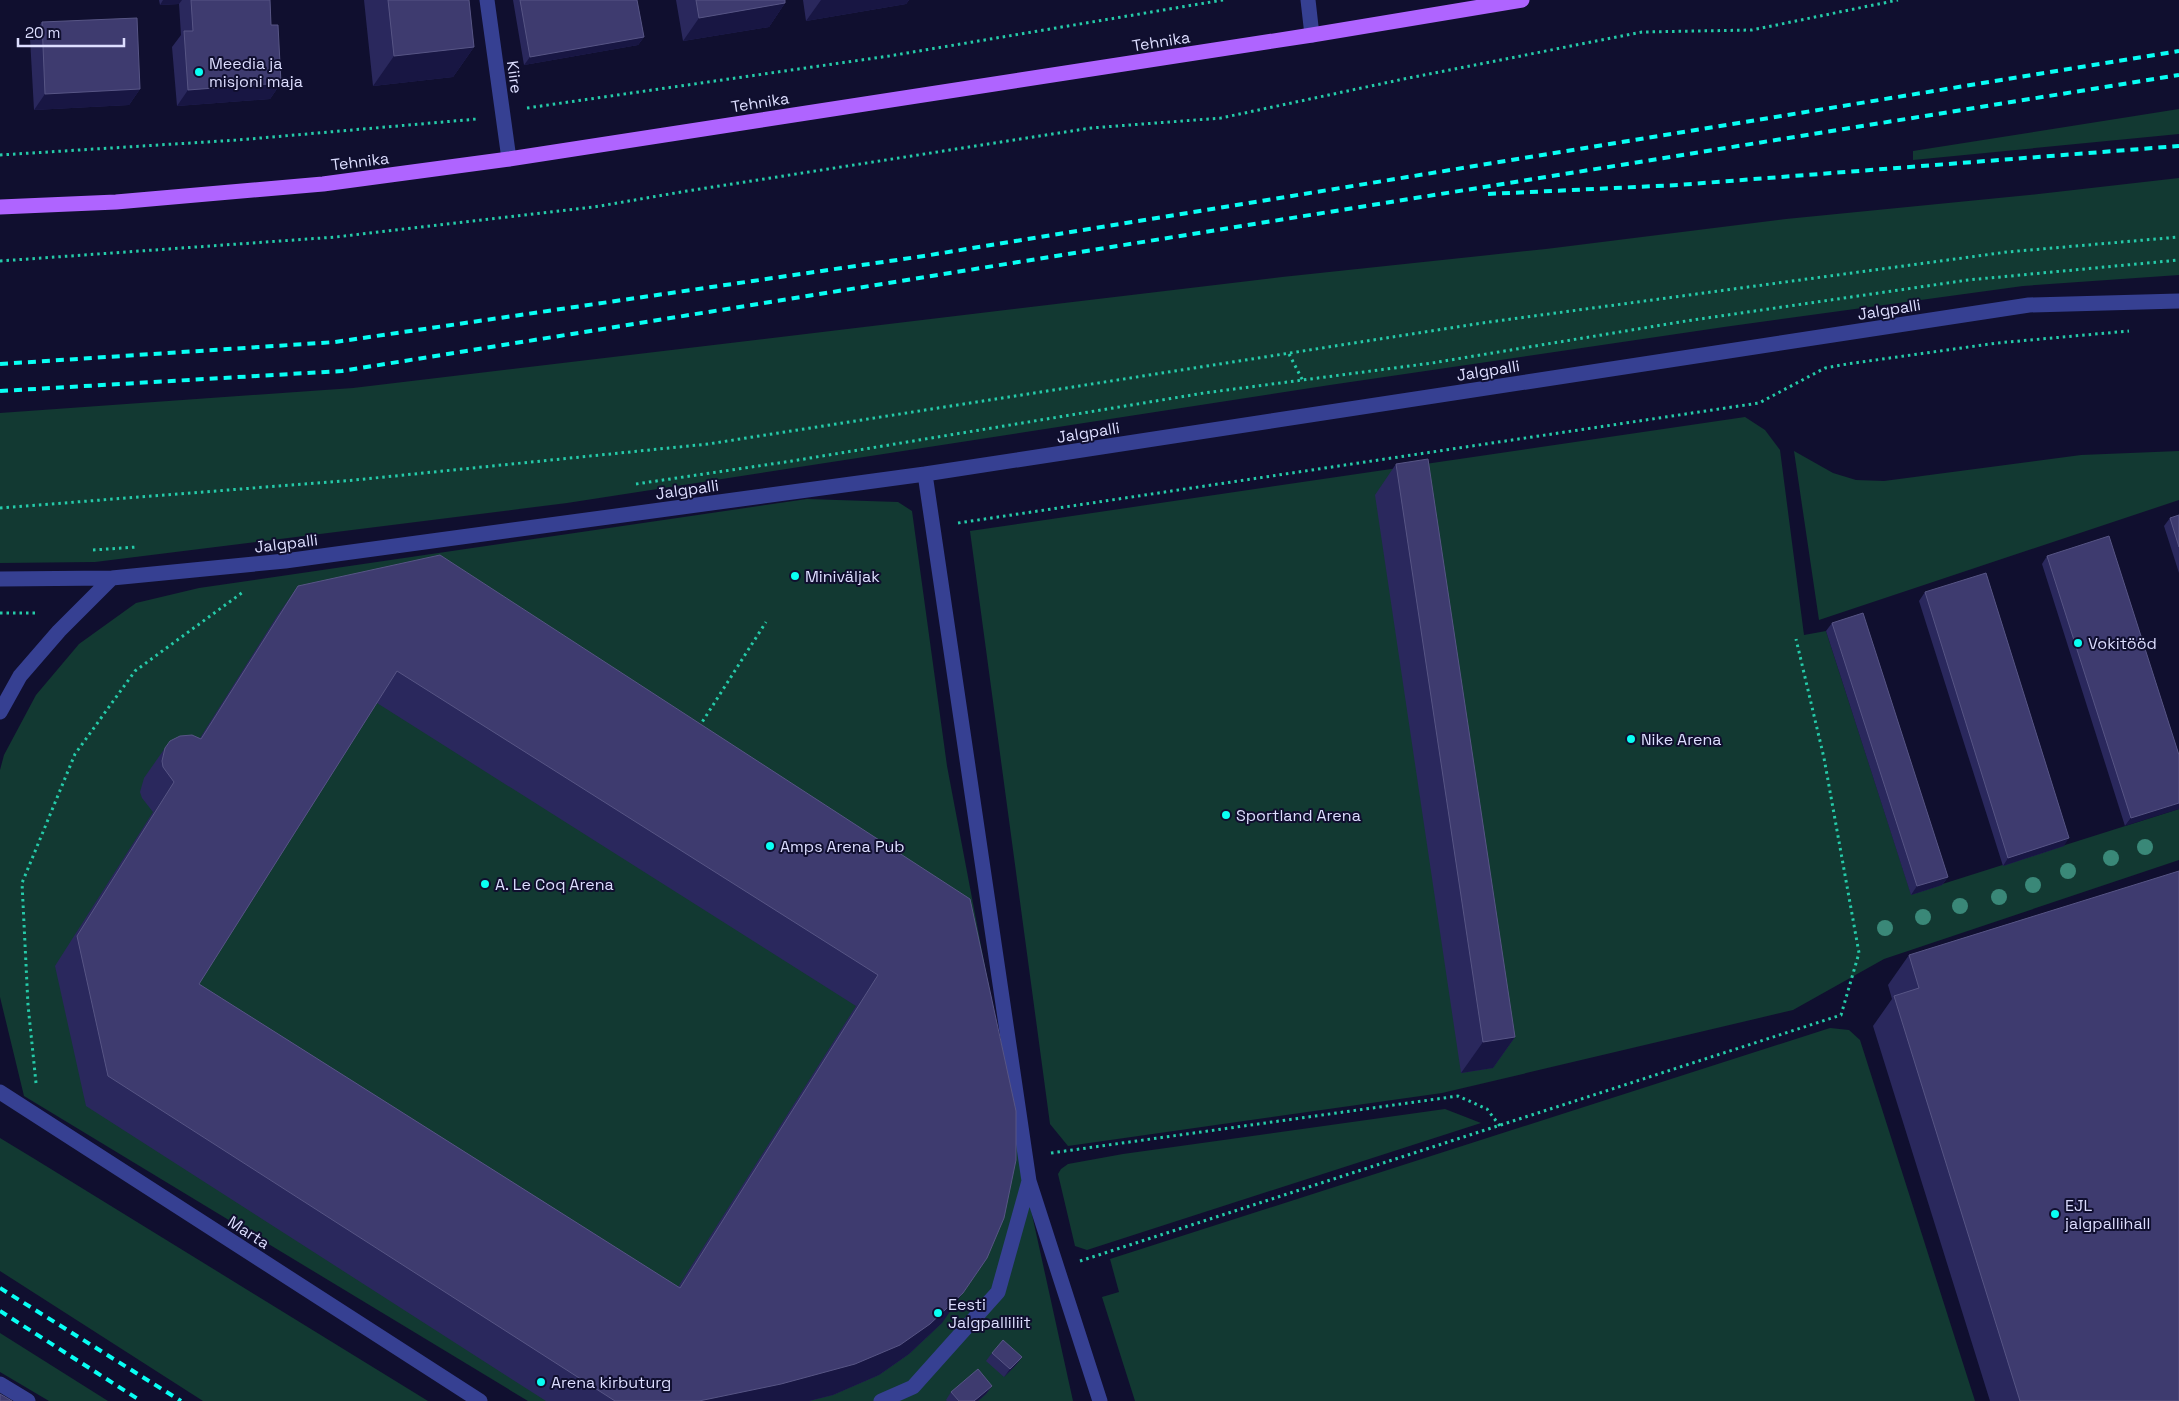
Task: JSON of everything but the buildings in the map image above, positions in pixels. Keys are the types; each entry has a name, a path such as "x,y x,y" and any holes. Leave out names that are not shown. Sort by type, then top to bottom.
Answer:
{"main road":[{"name":"Tehnika","path":"0,206 116,202 323,184 509,159 1312,35 1522,0"}],"street":[{"name":"Kiire","path":"487,0 509,159"},
{"path":"1308,0 1312,35"},
{"name":"Jalgpalli","path":"0,579 112,578 285,561 925,474 2029,305 2179,301"},
{"path":"925,474 1029,1181 1100,1401"},
{"path":"0,712 20,676 59,631 112,578"},
{"name":"Marta","path":"0,1092 480,1401"},
{"path":"881,1401 913,1387 998,1292 1029,1181"},
{"path":"0,1384 28,1401"}],"path":[{"path":"968,43 1223,0"},
{"path":"0,261 336,237 594,207 1091,128 1221,118 1399,80 1642,32 1752,30 1898,0"},
{"path":"0,508 355,480 708,444 1482,323 2007,252 2179,237"},
{"path":"628,486 1204,393 1432,364 1686,320 1968,280 2179,260"},
{"path":"932,525 1759,403 1825,368 1847,364 1997,343 2130,331"},
{"path":"1289,354 1303,381"},
{"path":"87,550 145,546"},
{"path":"40,1118 28,1005 22,883 75,754 135,671 247,589"},
{"path":"696,732 766,622"},
{"path":"1058,1268 1842,1015 1858,953 1824,758 1796,639"},
{"path":"1026,1156 1458,1096 1487,1109 1500,1126"}],"green space":[{"path":"2179,109 2179,134 1913,160 1913,151"},
{"path":"2179,178 2179,275 2023,286 1724,327 1330,385 567,503 95,562 0,563 0,413 353,388 1282,277 1546,249 1786,219"},
{"path":"1745,417 1765,430 1780,450 1804,635 1826,631 1911,894 2179,809 2179,860 1884,959 1793,1010 1442,1093 1068,1146 1050,1124 970,531"},
{"path":"1794,451 1833,473 1856,480 1884,481 2081,455 2179,451 2179,500 1819,620"},
{"name":"A. Le Coq Arena","path":"807,499 898,502 912,511 947,766 1031,1210 1073,1401 528,1401 24,1096 0,997 0,770 4,755 36,695 79,644 136,603 199,588"},
{"path":"1830,1028 1849,1030 1860,1040 1975,1401 1135,1401 1102,1297 1119,1292 1110,1259"},
{"path":"1445,1109 1481,1123 1087,1250 1075,1246 1058,1174 1068,1164 1123,1154"},
{"path":"0,1138 428,1401 203,1401 0,1271"},
{"path":"0,1333 108,1401 49,1401 0,1372"}],"railway":[{"path":"0,364 335,342 924,256 2179,51"},
{"path":"0,391 342,371 2179,75"},
{"path":"1488,194 1678,185 2179,146"},
{"path":"0,1288 181,1401"},
{"path":"0,1311 141,1401"}],"place":[{"name":"Meedia ja misjoni maja","path":"199,72"},
{"name":"Miniväljak","path":"795,576"},
{"name":"Vokitööd","path":"2078,643"},
{"name":"Nike Arena","path":"1631,739"},
{"name":"Sportland Arena","path":"1226,815"},
{"name":"Amps Arena Pub","path":"770,846"},
{"name":"A. Le Coq Arena","path":"485,884"},
{"name":"EJL jalgpallihall","path":"2055,1214"},
{"name":"Eesti Jalgpalliliit","path":"938,1313"},
{"name":"Arena kirbuturg","path":"541,1382"}]}
